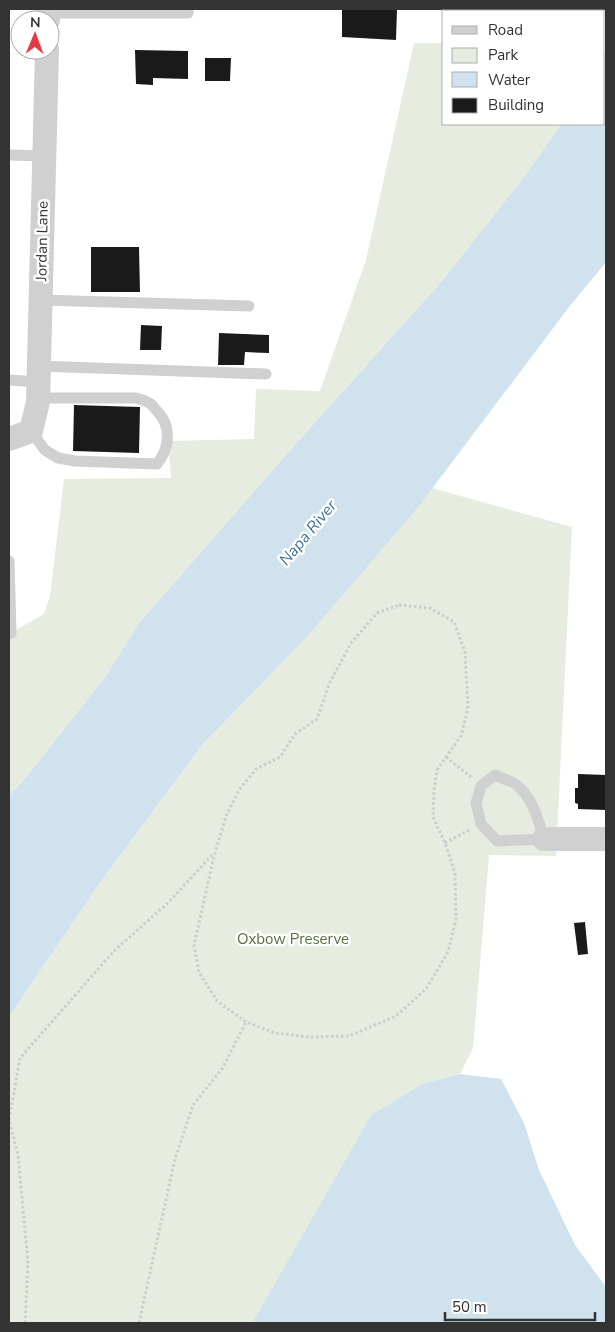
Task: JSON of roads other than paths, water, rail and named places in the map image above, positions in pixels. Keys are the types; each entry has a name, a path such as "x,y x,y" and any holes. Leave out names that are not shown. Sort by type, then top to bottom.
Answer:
{"street":[{"name":"Jordan Lane","path":"31,431 39,382 47,60"},
{"path":"9,439 31,431"},
{"path":"544,839 606,839"}],"lane":[{"path":"60,14 188,13 188,9"},
{"path":"488,9 495,9"},
{"path":"9,154 44,156"},
{"path":"40,300 249,306"},
{"path":"39,382 266,374"},
{"path":"9,380 39,382 136,398 148,402 160,414 167,425 168,441 163,456 157,464 75,461 58,458 45,450 31,431"},
{"path":"9,561 11,633 9,634"},
{"path":"495,775 515,784 528,798 537,814 544,839 497,841 481,824 476,803 481,786 495,775"}],"water":[{"name":"Napa River","path":"606,49 606,262 569,307 419,506 305,639 202,745 96,888 9,1017 9,796 28,775 105,677 140,622 285,456 442,281 528,172 560,125 605,125"},
{"path":"460,1074 501,1079 524,1123 539,1170 575,1245 606,1287 606,1323 252,1323 371,1115 422,1084"}],"park label":[{"name":"Oxbow Preserve","path":"293,939"}]}
